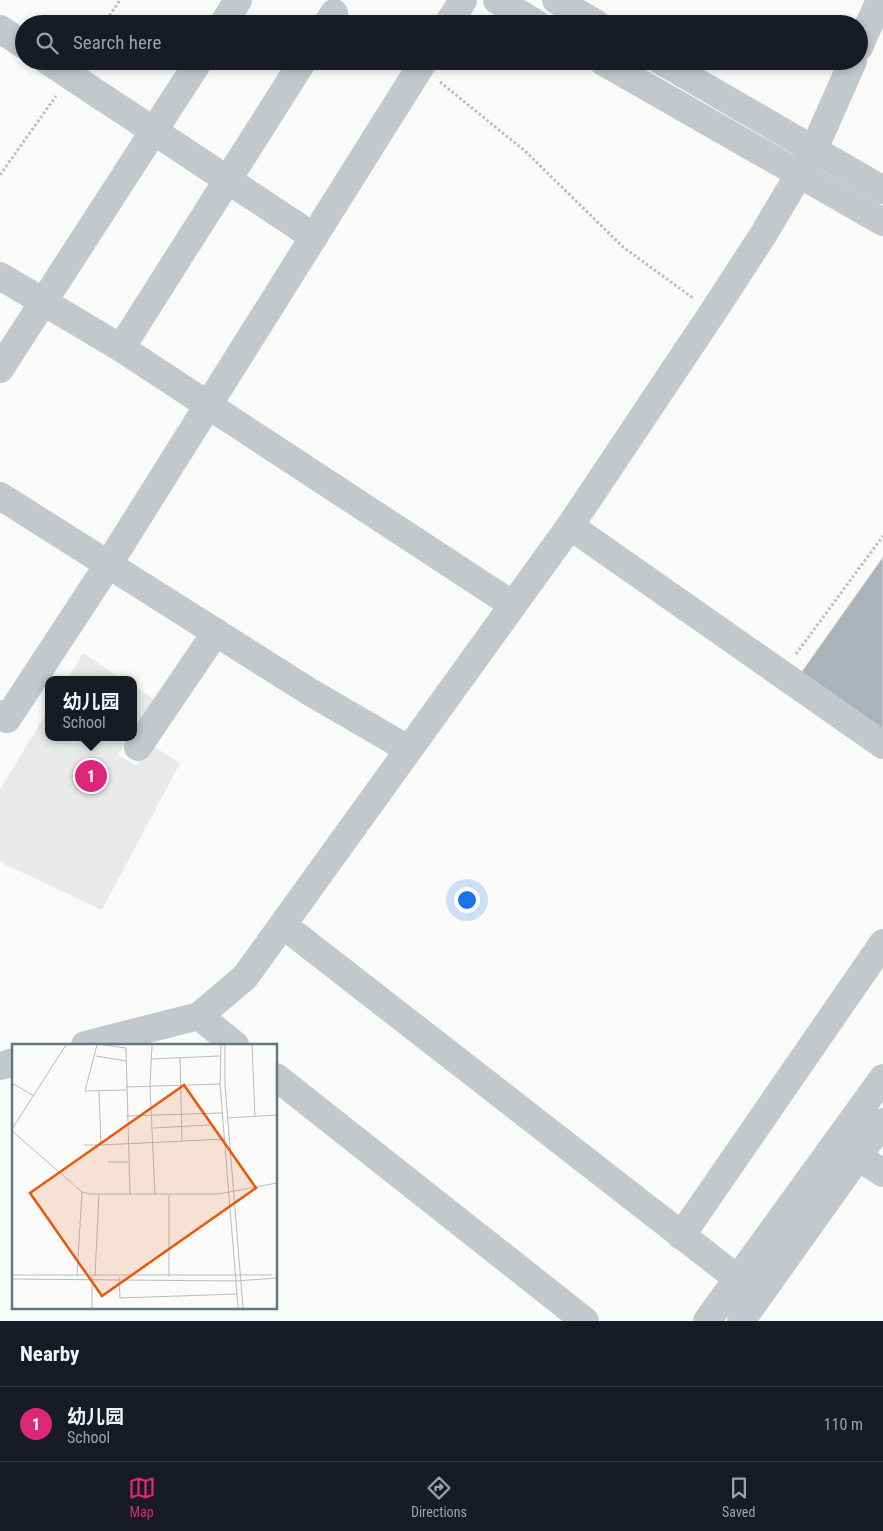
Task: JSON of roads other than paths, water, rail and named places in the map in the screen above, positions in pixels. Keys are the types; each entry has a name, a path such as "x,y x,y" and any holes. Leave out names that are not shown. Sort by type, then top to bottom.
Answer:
{"street":[{"path":"229,15 238,0"},
{"path":"454,15 463,0"},
{"path":"497,0 522,15"},
{"path":"556,0 582,15"},
{"path":"868,27 880,0"},
{"path":"0,30 15,39"},
{"path":"62,70 314,236"},
{"path":"0,369 193,70"},
{"path":"121,348 297,70"},
{"path":"2,721 108,565 418,70"},
{"path":"618,70 883,222"},
{"path":"677,70 883,190"},
{"path":"88,1044 199,1016 245,977 570,526 713,312 814,149 849,70"},
{"path":"0,276 121,348 513,605"},
{"path":"0,496 310,692 408,749"},
{"path":"570,526 883,745"},
{"path":"138,747 216,632"},
{"path":"283,925 681,1236 731,1288 750,1318 847,1150 883,1078"},
{"path":"681,1236 883,943"},
{"path":"199,1016 234,1044"},
{"path":"278,1079 585,1321"},
{"path":"707,1321 731,1288 847,1150 883,1122"},
{"path":"847,1150 883,1173"}],"place":[{"name":"幼儿园","path":"91,776"}]}
